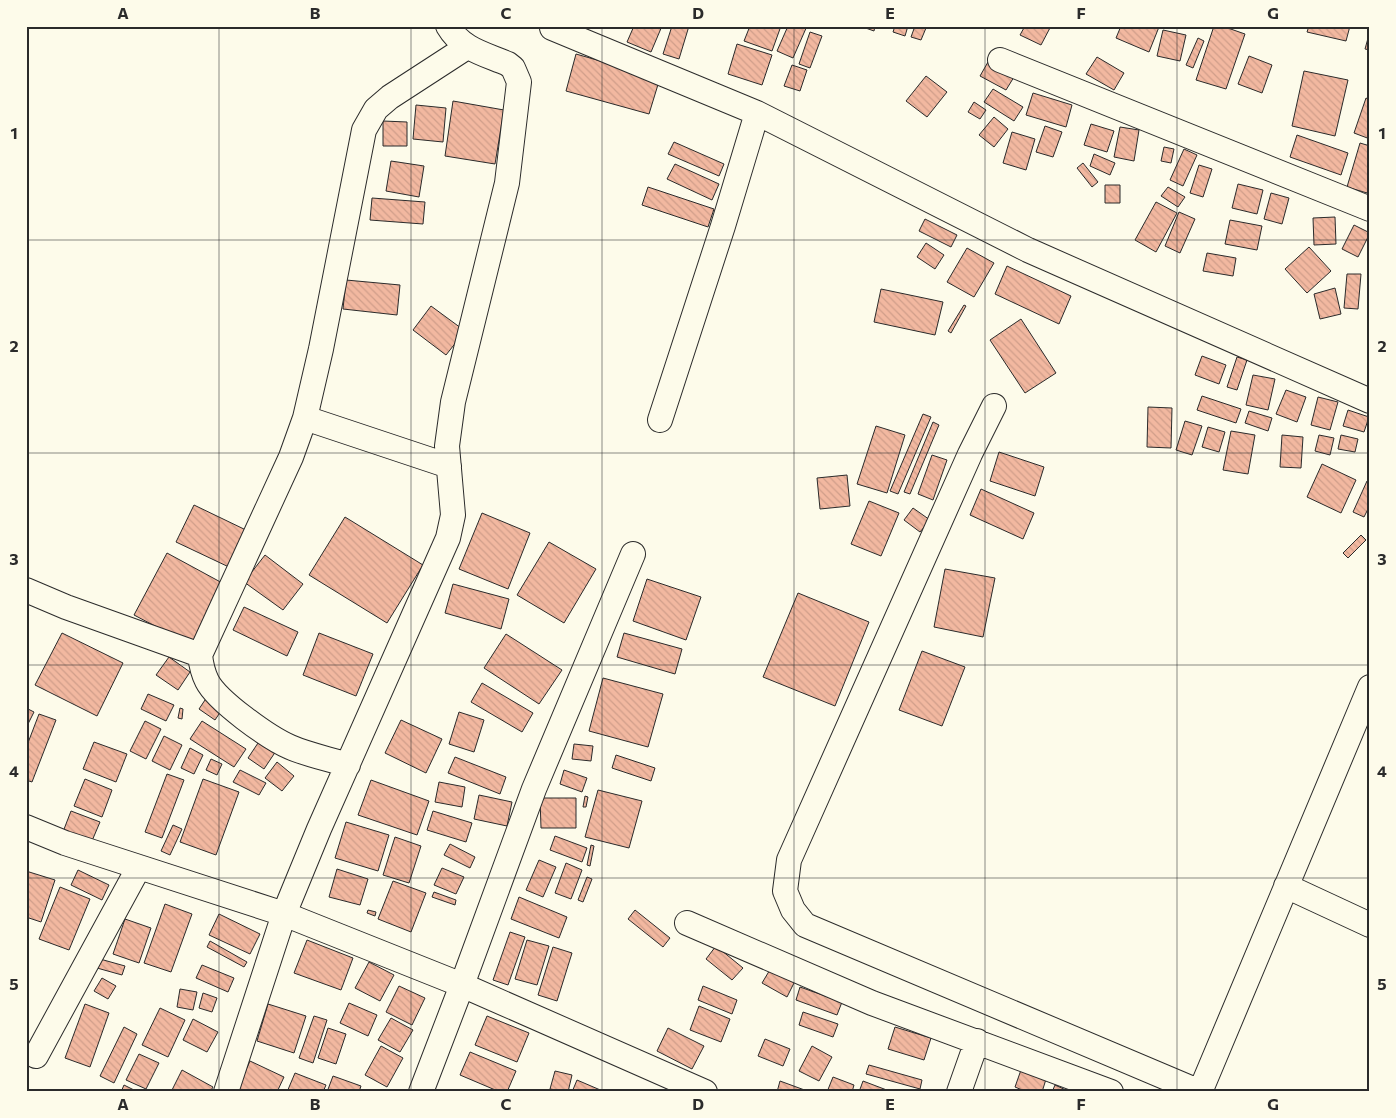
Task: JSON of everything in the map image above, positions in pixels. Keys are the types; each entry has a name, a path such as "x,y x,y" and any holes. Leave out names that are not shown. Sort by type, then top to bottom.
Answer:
{"street":[{"path":"226,1092 284,914 319,829 448,538 453,515 447,446 453,402 507,183 518,87 516,74 508,64 467,47 452,33 448,26"},
{"path":"552,28 757,113 1028,250 1370,401"},
{"path":"348,765 290,748 268,734 226,702 207,682 202,669 200,655 291,457 305,418 323,339 364,130 376,109 390,97 467,47"},
{"path":"1000,60 1370,209"},
{"path":"660,420 723,226 757,113"},
{"path":"994,406 962,472 790,860 785,890 793,910 805,925 1200,1092 1370,687"},
{"path":"305,418 449,466"},
{"path":"421,1092 534,789 633,554"},
{"path":"26,590 66,607 200,655"},
{"path":"26,827 65,842 284,914 462,985 705,1092"},
{"path":"36,1056 139,866"},
{"path":"1286,886 1370,925"},
{"path":"687,923 872,1003 1111,1092"},
{"path":"959,1092 977,1041"}],"building":[{"path":"634,26 662,26 651,52 627,42"},
{"path":"672,26 689,26 679,59 663,54"},
{"path":"750,26 781,26 772,51 744,41"},
{"path":"788,26 807,26 793,58 777,51"},
{"path":"860,26 875,26 874,31"},
{"path":"895,26 908,26 905,36 893,32"},
{"path":"915,26 926,28 921,40 911,37"},
{"path":"1025,26 1051,26 1041,45 1020,35"},
{"path":"1121,26 1159,27 1149,52 1116,38"},
{"path":"1214,26 1222,26 1245,34 1226,89 1196,80"},
{"path":"1309,26 1350,26 1346,41 1307,32"},
{"path":"1163,30 1186,35 1180,61 1157,56"},
{"path":"1370,31 1370,50 1365,49"},
{"path":"810,32 822,36 810,68 799,64"},
{"path":"1198,38 1204,41 1193,68 1186,65"},
{"path":"737,44 772,55 762,85 728,74"},
{"path":"576,54 660,78 649,114 566,91"},
{"path":"1249,56 1272,65 1262,93 1238,84"},
{"path":"1097,57 1124,73 1114,90 1086,74"},
{"path":"988,62 1014,77 1006,90 980,76"},
{"path":"792,65 807,70 800,91 784,86"},
{"path":"1304,71 1348,80 1335,136 1292,126"},
{"path":"926,76 947,92 927,117 906,101"},
{"path":"993,89 1023,107 1014,121 984,102"},
{"path":"1033,93 1072,105 1066,127 1026,115"},
{"path":"1366,98 1370,100 1370,139 1354,133"},
{"path":"453,101 504,110 495,164 445,156"},
{"path":"974,102 986,110 980,119 968,112"},
{"path":"416,105 446,108 443,142 413,139"},
{"path":"994,117 1008,129 994,147 979,135"},
{"path":"383,121 407,122 407,146 383,146"},
{"path":"1091,124 1114,131 1107,152 1084,145"},
{"path":"1045,126 1062,132 1053,157 1036,152"},
{"path":"1120,127 1139,130 1134,161 1114,157"},
{"path":"1012,132 1035,139 1026,170 1003,163"},
{"path":"1297,135 1348,153 1341,175 1290,157"},
{"path":"674,142 724,164 719,176 668,154"},
{"path":"1360,143 1370,146 1370,183 1367,193 1347,187"},
{"path":"1164,147 1174,149 1171,163 1161,161"},
{"path":"1184,149 1197,155 1183,186 1170,180"},
{"path":"1094,154 1115,163 1110,175 1090,166"},
{"path":"391,161 424,166 419,197 386,191"},
{"path":"1083,163 1098,182 1092,187 1077,168"},
{"path":"675,164 719,184 712,200 667,179"},
{"path":"1199,165 1212,169 1203,197 1190,193"},
{"path":"1238,184 1263,190 1257,214 1232,208"},
{"path":"1105,185 1120,185 1120,203 1105,203"},
{"path":"648,187 714,209 708,227 642,205"},
{"path":"1168,187 1185,197 1178,207 1161,196"},
{"path":"1271,193 1289,198 1282,224 1264,219"},
{"path":"372,198 425,202 423,224 370,220"},
{"path":"1156,202 1177,213 1156,252 1135,240"},
{"path":"1179,212 1195,219 1180,253 1165,246"},
{"path":"1335,217 1336,244 1314,245 1313,218"},
{"path":"925,219 957,235 951,247 919,231"},
{"path":"1230,220 1262,226 1257,250 1225,244"},
{"path":"1354,225 1370,233 1358,257 1342,249"},
{"path":"926,243 944,255 935,269 917,257"},
{"path":"1309,247 1331,271 1307,293 1285,269"},
{"path":"967,248 994,263 974,297 947,282"},
{"path":"1207,253 1236,258 1233,276 1203,271"},
{"path":"1007,266 1071,296 1059,324 995,294"},
{"path":"1347,274 1361,274 1358,309 1344,308"},
{"path":"346,280 400,285 397,315 343,309"},
{"path":"1335,288 1341,314 1320,319 1314,294"},
{"path":"881,289 943,302 935,335 874,322"},
{"path":"964,305 966,306 951,333 948,331"},
{"path":"431,306 465,331 446,355 413,330"},
{"path":"1021,319 1056,373 1025,393 990,340"},
{"path":"1202,356 1226,365 1219,384 1195,375"},
{"path":"1237,357 1247,360 1237,390 1227,387"},
{"path":"1253,375 1275,379 1268,410 1246,405"},
{"path":"1286,390 1306,397 1297,422 1276,414"},
{"path":"1202,396 1241,409 1236,423 1197,410"},
{"path":"1318,397 1338,402 1330,430 1311,425"},
{"path":"1148,407 1172,408 1171,448 1147,447"},
{"path":"1348,410 1369,417 1364,432 1343,426"},
{"path":"1249,411 1272,418 1268,431 1245,423"},
{"path":"923,414 931,417 898,494 890,491"},
{"path":"1185,421 1202,426 1192,455 1176,450"},
{"path":"933,422 939,425 910,494 904,492"},
{"path":"876,426 905,435 887,493 857,484"},
{"path":"1208,427 1225,432 1219,452 1202,447"},
{"path":"1231,431 1255,435 1248,474 1223,470"},
{"path":"1282,435 1303,437 1301,468 1280,467"},
{"path":"1319,435 1334,438 1330,455 1315,451"},
{"path":"1341,435 1358,439 1355,452 1338,449"},
{"path":"999,452 1044,467 1035,496 990,481"},
{"path":"932,455 947,460 933,500 918,494"},
{"path":"1322,464 1356,480 1341,513 1307,497"},
{"path":"847,475 850,506 820,509 817,478"},
{"path":"1367,481 1370,482 1370,505 1364,517 1353,512"},
{"path":"981,489 1034,513 1023,539 970,515"},
{"path":"869,501 899,513 881,556 851,544"},
{"path":"194,505 248,531 231,568 176,542"},
{"path":"913,508 930,520 920,532 904,520"},
{"path":"482,513 530,533 508,589 459,569"},
{"path":"345,517 423,565 387,623 309,575"},
{"path":"1361,535 1366,540 1348,558 1343,553"},
{"path":"549,542 596,569 564,623 517,595"},
{"path":"167,553 226,585 193,646 134,615"},
{"path":"265,555 303,584 283,610 244,582"},
{"path":"945,569 995,578 983,637 934,627"},
{"path":"647,579 701,597 686,640 633,621"},
{"path":"453,584 509,599 501,629 445,613"},
{"path":"798,593 869,622 835,706 763,677"},
{"path":"244,607 298,632 287,656 233,630"},
{"path":"62,633 123,663 97,716 35,685"},
{"path":"319,633 373,654 356,696 303,675"},
{"path":"624,633 682,649 675,674 617,657"},
{"path":"506,634 562,670 539,704 484,668"},
{"path":"922,651 965,667 942,726 899,710"},
{"path":"169,657 190,672 178,690 156,675"},
{"path":"603,678 663,694 648,747 589,731"},
{"path":"482,683 533,713 522,732 471,702"},
{"path":"148,694 174,705 166,721 141,709"},
{"path":"207,697 223,708 215,720 199,709"},
{"path":"26,708 34,712 26,728"},
{"path":"180,708 183,709 182,719 178,718"},
{"path":"459,712 484,720 474,752 449,744"},
{"path":"39,714 56,720 32,782 26,780 26,748"},
{"path":"401,720 442,739 426,773 385,753"},
{"path":"145,721 161,729 146,759 130,751"},
{"path":"202,721 246,749 234,767 190,739"},
{"path":"164,736 182,745 170,770 152,761"},
{"path":"260,740 276,751 264,769 248,758"},
{"path":"94,742 127,754 116,782 83,769"},
{"path":"574,744 593,746 591,761 572,759"},
{"path":"190,748 203,755 194,774 181,768"},
{"path":"616,755 655,768 651,781 612,768"},
{"path":"455,757 506,777 500,794 448,773"},
{"path":"211,759 222,764 217,775 206,770"},
{"path":"277,762 294,776 282,791 265,778"},
{"path":"240,770 266,783 259,795 233,782"},
{"path":"564,770 587,778 582,792 560,784"},
{"path":"167,774 184,780 162,838 145,832"},
{"path":"85,779 112,790 102,817 74,806"},
{"path":"203,779 239,792 216,855 180,842"},
{"path":"371,780 429,801 417,835 358,815"},
{"path":"439,782 465,787 462,807 435,802"},
{"path":"598,790 642,801 629,848 585,837"},
{"path":"479,795 512,802 507,826 474,819"},
{"path":"585,796 588,797 586,807 583,807"},
{"path":"540,798 576,798 576,828 541,828"},
{"path":"71,811 100,822 89,848 61,837"},
{"path":"433,811 472,823 466,842 427,830"},
{"path":"346,822 389,835 378,871 335,858"},
{"path":"173,825 182,829 170,855 161,851"},
{"path":"555,836 587,848 582,862 550,850"},
{"path":"395,837 421,846 409,883 383,875"},
{"path":"450,844 475,857 470,868 444,855"},
{"path":"591,845 594,846 590,866 587,865"},
{"path":"539,860 556,867 543,897 526,890"},
{"path":"566,863 582,870 571,899 555,893"},
{"path":"442,868 464,877 456,894 434,885"},
{"path":"337,869 368,879 360,905 329,897"},
{"path":"78,870 109,885 102,900 71,885"},
{"path":"26,871 55,880 41,922 26,917"},
{"path":"587,877 592,879 583,902 578,900"},
{"path":"393,881 426,893 411,932 378,919"},
{"path":"60,887 90,899 69,950 39,939"},
{"path":"434,892 456,900 455,905 432,897"},
{"path":"519,897 567,917 559,938 511,919"},
{"path":"165,904 192,914 171,972 144,963"},
{"path":"368,910 376,912 375,916 367,913"},
{"path":"635,910 670,938 663,947 628,919"},
{"path":"219,914 260,934 250,954 209,935"},
{"path":"125,919 151,928 139,963 113,954"},
{"path":"510,932 525,937 508,985 493,980"},
{"path":"307,940 353,958 341,990 294,973"},
{"path":"527,940 549,946 537,985 515,979"},
{"path":"210,941 247,962 244,967 207,947"},
{"path":"716,946 743,968 732,980 706,959"},
{"path":"553,947 572,953 557,1001 538,995"},
{"path":"100,959 125,966 122,975 97,968"},
{"path":"369,962 394,975 380,1001 355,988"},
{"path":"202,965 234,978 228,992 196,978"},
{"path":"771,968 795,981 787,997 762,983"},
{"path":"102,978 116,986 108,999 94,991"},
{"path":"399,986 425,998 412,1025 386,1012"},
{"path":"703,986 737,1000 732,1014 698,1000"},
{"path":"800,987 842,1002 837,1015 796,1000"},
{"path":"180,989 197,992 193,1010 177,1007"},
{"path":"203,993 217,998 212,1012 199,1008"},
{"path":"349,1003 377,1015 368,1036 340,1023"},
{"path":"85,1004 109,1013 90,1067 65,1058"},
{"path":"268,1004 306,1016 294,1053 257,1041"},
{"path":"699,1006 730,1019 721,1042 690,1030"},
{"path":"160,1008 185,1020 168,1057 142,1045"},
{"path":"803,1012 838,1024 833,1037 799,1025"},
{"path":"314,1016 327,1020 313,1063 299,1058"},
{"path":"487,1016 529,1033 517,1062 475,1045"},
{"path":"391,1018 413,1030 400,1052 378,1040"},
{"path":"193,1019 218,1032 207,1052 183,1040"},
{"path":"124,1027 137,1034 114,1083 100,1076"},
{"path":"895,1027 931,1038 924,1060 888,1049"},
{"path":"328,1028 346,1034 336,1064 318,1058"},
{"path":"668,1028 704,1046 692,1069 657,1051"},
{"path":"765,1039 790,1049 783,1066 758,1056"},
{"path":"381,1046 403,1058 387,1087 365,1075"},
{"path":"812,1046 832,1057 819,1081 799,1071"},
{"path":"470,1052 516,1071 507,1092 500,1092 460,1075"},
{"path":"139,1054 159,1063 146,1089 126,1080"},
{"path":"250,1061 284,1077 277,1092 236,1092"},
{"path":"869,1065 922,1080 920,1089 866,1074"},
{"path":"1022,1067 1047,1076 1042,1092 1027,1092 1015,1087"},
{"path":"182,1070 213,1087 210,1092 171,1092"},
{"path":"555,1071 572,1075 568,1092 550,1089"},
{"path":"295,1073 326,1085 323,1092 287,1092"},
{"path":"333,1076 361,1086 359,1092 327,1092"},
{"path":"833,1077 854,1085 852,1092 827,1092"},
{"path":"577,1080 605,1092 572,1092"},
{"path":"780,1081 810,1092 777,1092"},
{"path":"863,1081 892,1092 859,1092"},
{"path":"124,1085 138,1092 121,1092"},
{"path":"1055,1085 1068,1091 1068,1092 1052,1092"}]}
